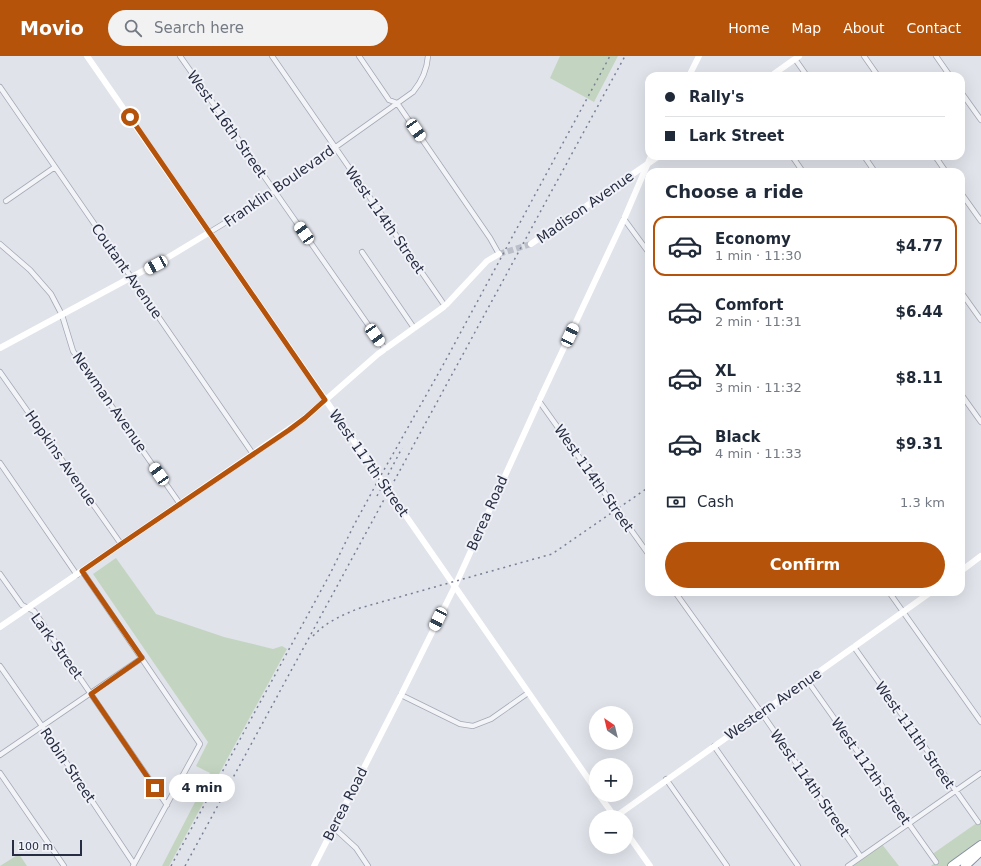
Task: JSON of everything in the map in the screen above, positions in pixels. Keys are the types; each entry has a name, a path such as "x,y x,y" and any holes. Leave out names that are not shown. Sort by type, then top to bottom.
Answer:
{"highway":[{"path":"952,866 981,845"},
{"path":"965,866 981,851"}],"main road":[{"name":"West 117th Street","path":"87,56 589,780"},
{"path":"691,72 699,56"},
{"path":"776,72 794,58"},
{"name":"Berea Road","path":"645,168 649,160"},
{"name":"Madison Avenue","path":"531,244 653,160"},
{"name":"Berea Road","path":"314,866 401,696 455,586 624,219 645,169"},
{"name":"Franklin Boulevard","path":"0,348 176,254 210,232"},
{"path":"0,627 305,418 385,349 445,306 487,262 499,254"},
{"path":"965,567 981,556"},
{"name":"Western Avenue","path":"624,810 925,596"},
{"path":"633,842 650,866"}],"street":[{"name":"West 116th Street","path":"180,56 385,349"},
{"name":"West 114th Street","path":"272,56 445,306"},
{"path":"359,56 389,100 397,103 490,238 499,254"},
{"name":"Franklin Boulevard","path":"210,232 228,222 274,191 412,92 421,81 427,65 428,56"},
{"path":"864,56 875,72"},
{"path":"936,56 947,72"},
{"path":"794,58 804,72"},
{"name":"Coutant Avenue","path":"0,88 253,454"},
{"path":"965,98 981,120"},
{"path":"6,201 55,167"},
{"path":"965,199 981,222"},
{"path":"624,219 645,248"},
{"name":"Newman Avenue","path":"0,244 30,270 51,294 62,315 73,351 180,504"},
{"path":"362,252 414,328"},
{"path":"965,298 981,320"},
{"name":"Hopkins Avenue","path":"0,372 121,544"},
{"path":"965,400 981,422"},
{"name":"West 114th Street","path":"539,401 645,549"},
{"path":"0,463 142,658 200,744 133,865"},
{"name":"Lark Street","path":"0,574 22,605 34,611 167,805"},
{"name":"West 114th Street","path":"678,596 761,712 861,857"},
{"path":"892,596 981,722"},
{"name":"West 111th Street","path":"854,647 978,822"},
{"path":"0,755 142,658"},
{"name":"Robin Street","path":"0,666 42,726 133,865"},
{"name":"West 112th Street","path":"807,680 936,862"},
{"path":"401,696 460,724 473,726 491,719 528,693"},
{"path":"714,746 798,866"},
{"path":"0,773 64,866"},
{"path":"848,866 981,773"},
{"path":"666,779 727,866"},
{"path":"333,827 356,848 368,866"}],"green space":[{"path":"560,56 618,56 594,102 550,78"},
{"path":"116,558 156,614 224,637 273,649 282,646 287,649 169,866 162,866 210,773 196,766 208,742 93,574"},
{"path":"981,820 981,845 952,866 931,866 936,862 931,855"},
{"path":"881,843 899,866 848,866"},
{"path":"19,854 27,866 0,866"}],"tunnel":[{"path":"499,254 531,244"}],"railway":[{"path":"171,866 330,574 380,477 442,367 610,56"},
{"path":"185,866 625,56"},
{"path":"377,496 402,448"},
{"path":"313,636 335,619 360,608 552,554 645,490"}],"route":[{"path":"130,117 325,400 289,430 82,571 142,658 91,694 155,788"}]}
